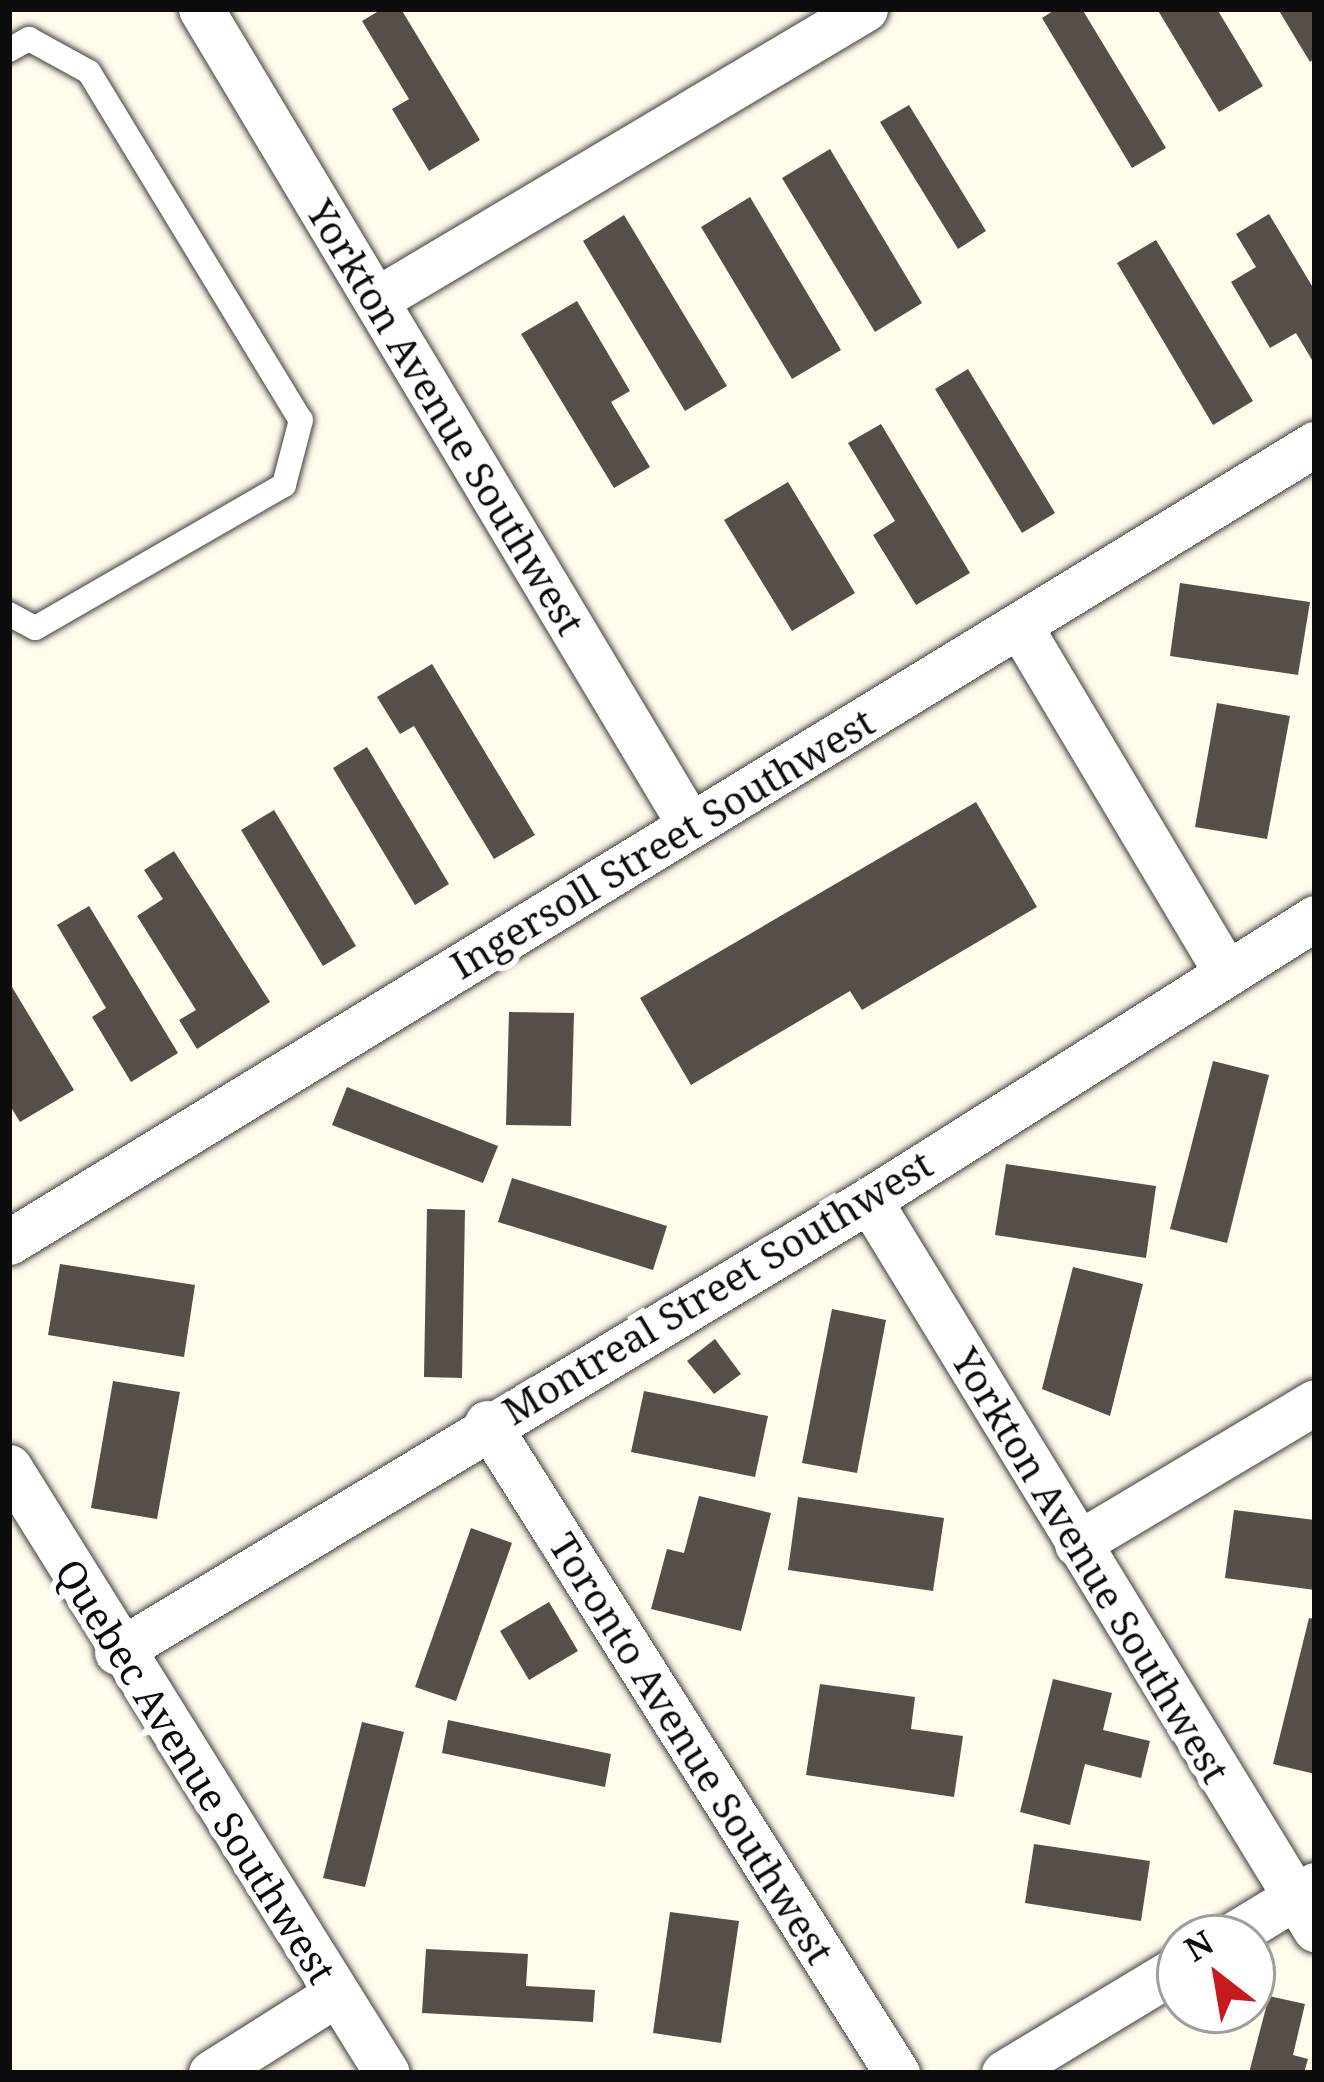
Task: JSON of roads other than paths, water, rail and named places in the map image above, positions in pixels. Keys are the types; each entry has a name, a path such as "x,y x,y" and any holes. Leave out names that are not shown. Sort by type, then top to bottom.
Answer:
{"street":[{"path":"376,301 865,9"},
{"name":"Yorkton Avenue Southwest","path":"213,13 376,301 690,825"},
{"name":"Ingersoll Street Southwest","path":"9,1243 1315,444"},
{"path":"1018,625 1226,972"},
{"name":"Montreal Street Southwest","path":"117,1652 488,1423 868,1201 1315,918"},
{"name":"Yorkton Avenue Southwest","path":"868,1201 1077,1544 1308,1904"},
{"path":"1077,1544 1315,1402"},
{"name":"Toronto Avenue Southwest","path":"488,1423 897,2073"},
{"name":"Quebec Avenue Southwest","path":"9,1467 117,1652 387,2073"},
{"path":"1276,1918 1308,1904"},
{"path":"1004,2073 1156,1981"},
{"path":"211,2073 336,1994"}],"lane":[{"path":"9,50 29,39 89,72 302,420 284,484 35,628 9,614"}]}
